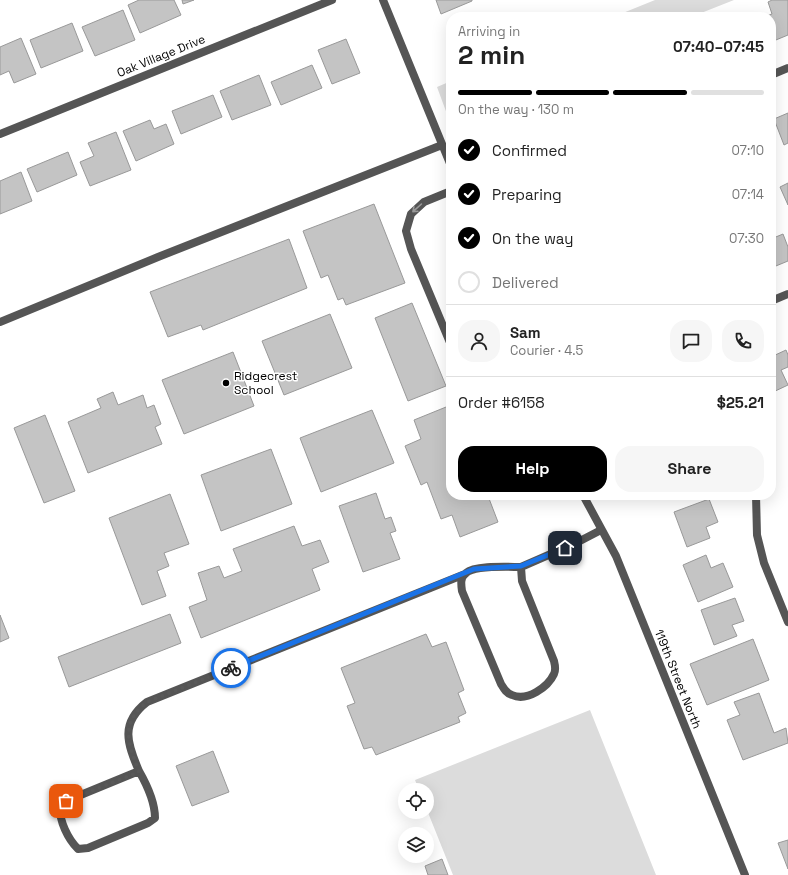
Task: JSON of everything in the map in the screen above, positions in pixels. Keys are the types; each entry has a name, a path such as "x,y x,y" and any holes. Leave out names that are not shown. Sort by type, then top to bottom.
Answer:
{"street":[{"name":"Oak Village Drive","path":"0,134 332,0"},
{"path":"383,0 446,154"},
{"path":"776,73 788,68"},
{"path":"0,322 158,257 442,145"},
{"path":"446,193 424,202 415,210 411,214 406,231 411,249 446,333"},
{"path":"776,299 788,294"},
{"name":"119th Street North","path":"586,500 616,556 745,875"},
{"path":"756,500 758,542 764,563 788,622"},
{"path":"139,772 66,801 60,806 60,814 71,842 78,849 88,848 148,823 154,818 155,808 145,781 139,772 130,749 127,733 136,711 147,702 465,574 474,569 521,566 576,544 601,530"},
{"path":"465,574 461,581 462,591 501,684 506,692 513,696 525,696 538,692 548,684 555,672 554,661 522,581 521,566"}],"shaded area":[{"path":"655,0 734,0 704,12 625,12"},
{"path":"446,83 446,111 437,87"},
{"path":"590,710 656,875 453,875 431,819 434,819 434,783 416,783 415,780"}],"building":[{"path":"139,0 174,0 181,15 140,33 128,5"},
{"path":"182,0 194,0 183,4"},
{"path":"436,0 472,0 472,1 441,14"},
{"path":"772,0 788,0 788,35 776,40 776,12 771,12 768,2"},
{"path":"123,10 135,40 95,56 82,27"},
{"path":"72,23 83,51 41,68 30,40"},
{"path":"21,38 36,74 14,83 9,71 0,75 0,47"},
{"path":"346,39 360,73 332,84 318,50"},
{"path":"312,65 322,88 281,105 271,82"},
{"path":"259,75 271,105 232,120 220,91"},
{"path":"213,95 222,117 181,134 172,111"},
{"path":"788,113 788,143 784,145 776,124 776,118"},
{"path":"150,120 154,129 166,124 174,144 136,161 123,131"},
{"path":"116,132 131,170 90,186 80,162 94,156 88,143"},
{"path":"68,152 77,175 37,192 27,169"},
{"path":"21,172 32,201 0,214 0,181"},
{"path":"788,183 788,205 780,187"},
{"path":"374,204 405,283 346,305 343,298 338,300 328,275 321,278 303,231"},
{"path":"783,234 788,247 788,261 776,266 776,237"},
{"path":"289,239 307,288 203,330 201,325 168,337 150,292"},
{"path":"412,303 446,386 408,401 375,318"},
{"path":"330,314 352,368 284,395 262,341"},
{"path":"786,350 788,355 788,367 781,370 788,385 776,391 776,355"},
{"path":"233,352 254,406 184,434 162,380"},
{"path":"113,392 118,405 143,395 147,408 154,405 161,424 155,427 162,444 88,473 68,422 101,408 97,399"},
{"path":"446,407 446,500 490,500 498,522 460,537 452,515 441,519 427,482 421,485 405,446 421,439 414,420"},
{"path":"372,410 394,463 321,492 300,438"},
{"path":"45,415 75,491 44,503 14,428"},
{"path":"271,449 292,504 221,531 201,475"},
{"path":"376,493 385,519 391,517 396,531 390,533 400,559 363,572 339,506"},
{"path":"170,494 189,544 164,553 169,566 157,571 166,596 142,605 109,518"},
{"path":"709,500 718,522 706,527 710,538 687,547 674,512"},
{"path":"294,526 302,546 320,540 329,562 312,569 320,590 201,638 189,607 207,600 198,573 219,566 224,578 242,571 233,549"},
{"path":"706,555 711,568 723,563 733,587 698,602 683,565"},
{"path":"735,598 744,621 732,625 737,636 714,645 701,610"},
{"path":"170,614 181,643 69,687 58,657"},
{"path":"0,615 9,638 0,642"},
{"path":"426,634 432,647 446,642 464,690 458,693 466,713 458,717 460,722 376,755 372,747 364,749 347,706 355,703 341,668"},
{"path":"753,639 769,680 707,705 690,664"},
{"path":"759,693 774,733 786,728 788,743 743,760 727,720 740,715 734,702"},
{"path":"213,751 229,792 192,806 176,766"},
{"path":"788,840 788,869 778,843"},
{"path":"442,859 448,875 428,875 425,866"}],"way so far":[{"path":"66,801 139,772 130,749 127,733 136,711 147,702 231,668"}],"place":[{"name":"Ridgecrest School","path":"226,383"}],"route":[{"path":"231,668 465,574 474,569 521,566 565,548"}]}
